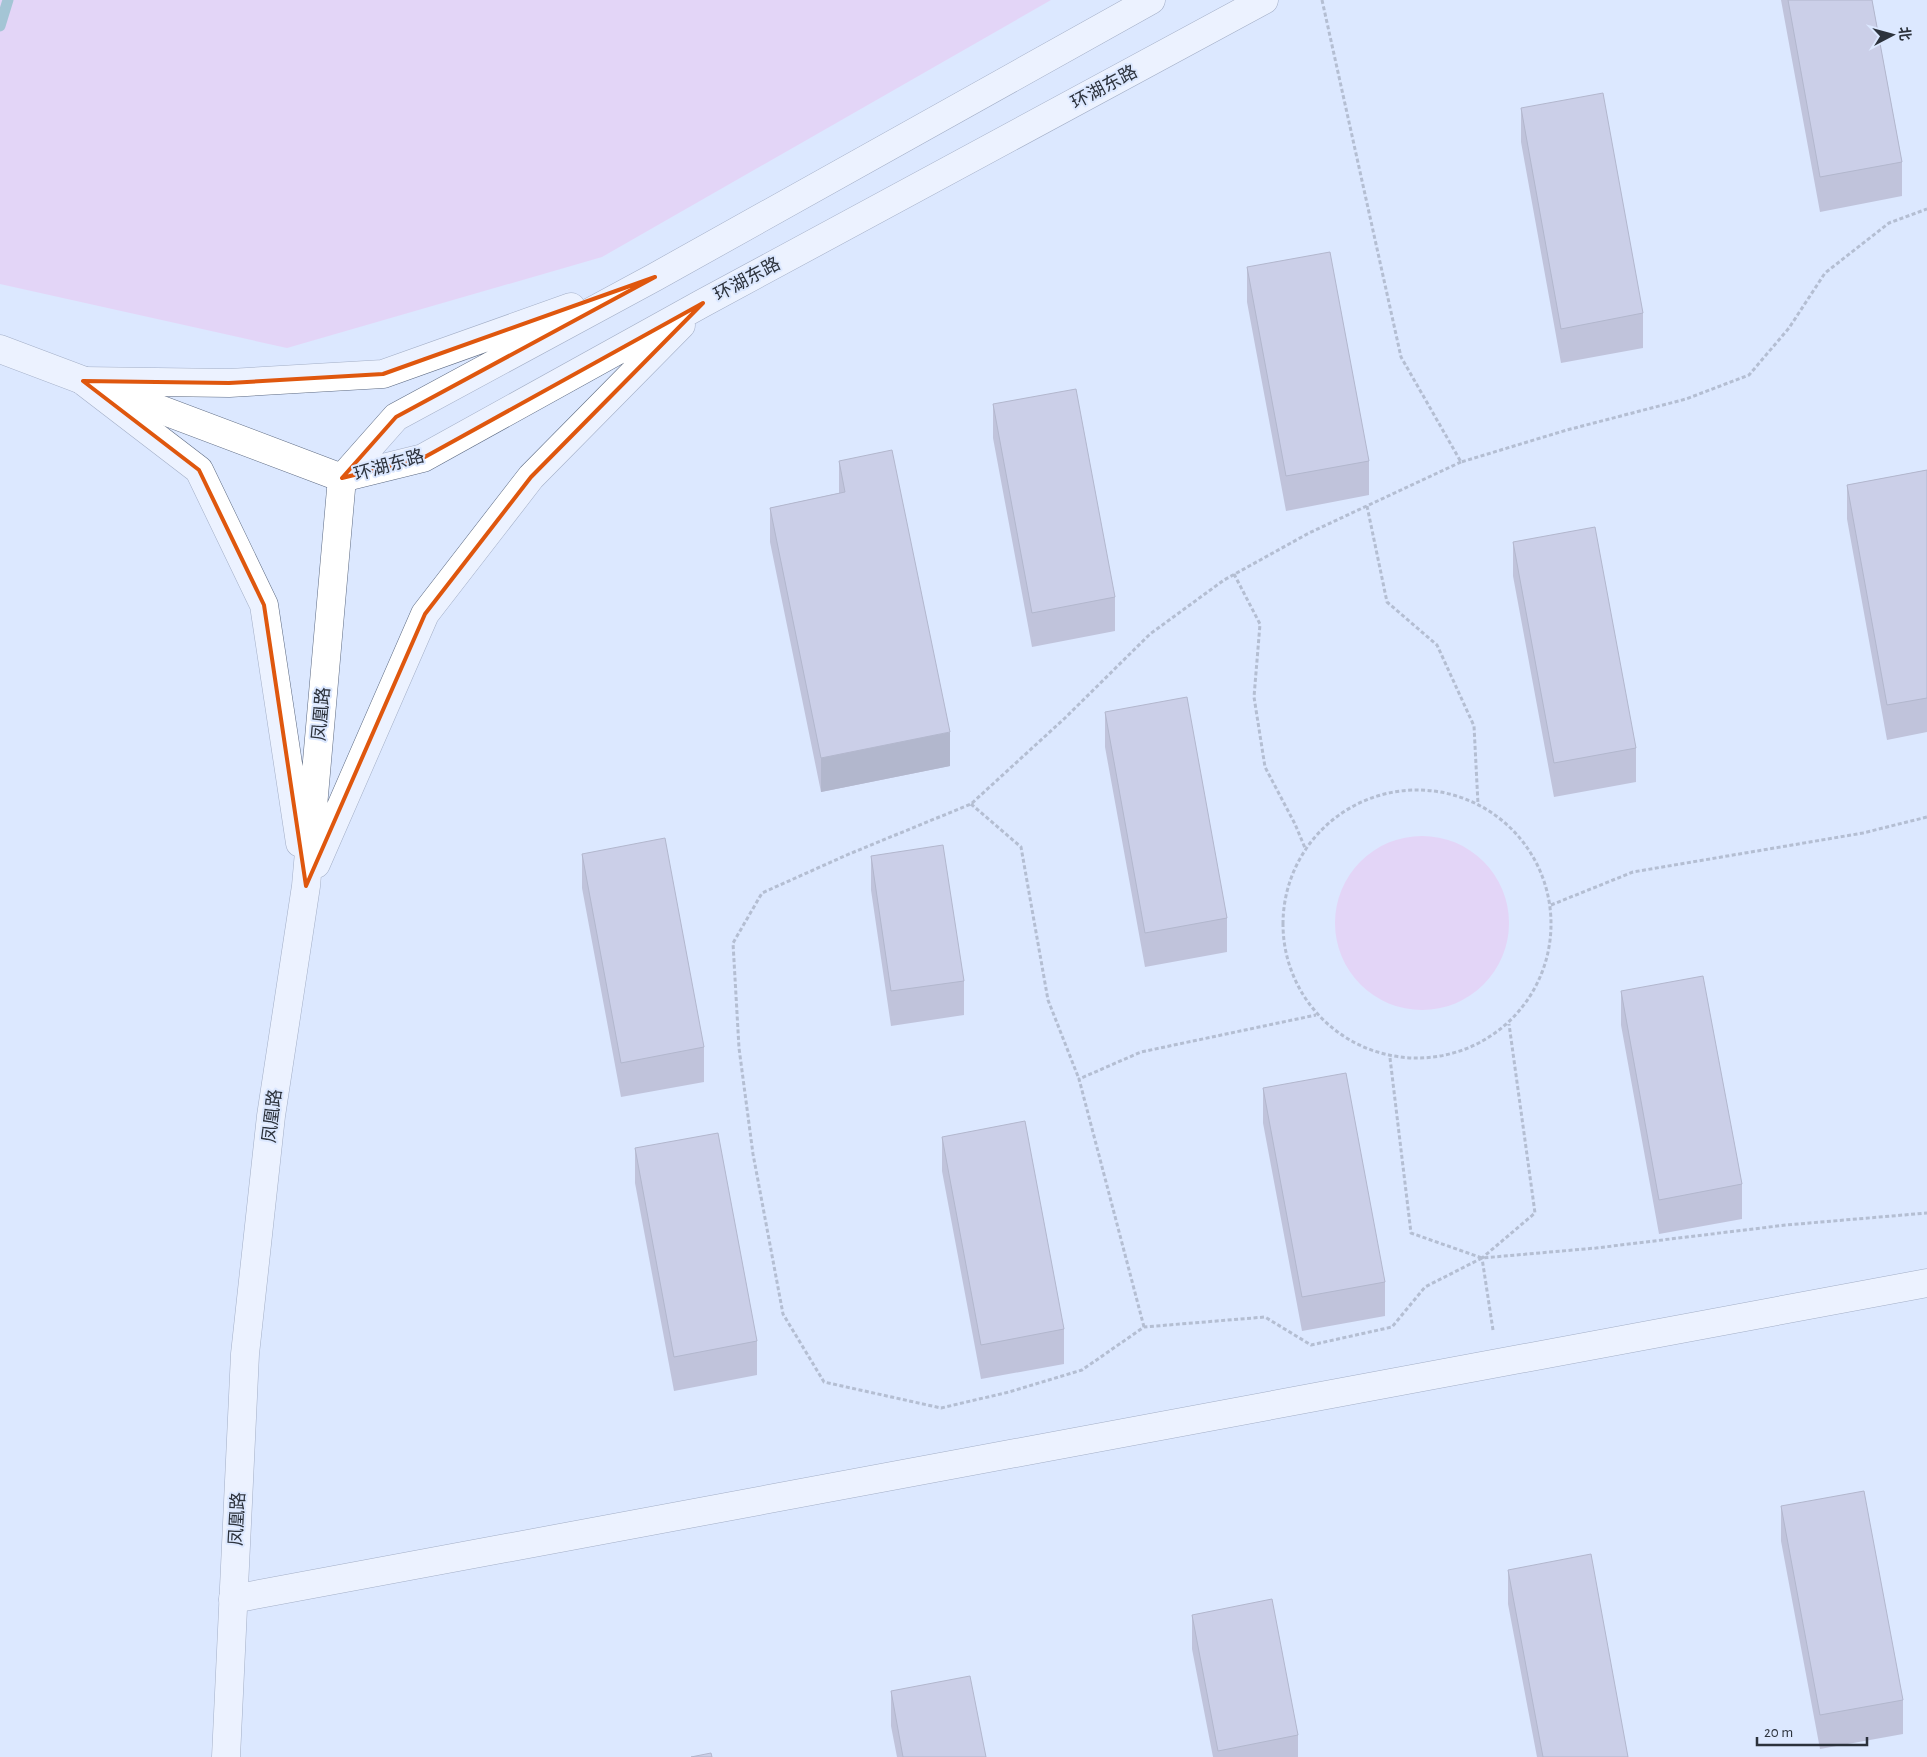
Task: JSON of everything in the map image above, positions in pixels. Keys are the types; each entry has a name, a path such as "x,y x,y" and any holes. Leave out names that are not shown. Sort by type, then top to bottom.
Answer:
{"main road":[{"name":"环湖东路","path":"342,478 396,417 655,277 1151,0"},
{"name":"环湖东路","path":"342,478 423,458 703,303 1264,0"},
{"path":"83,381 229,383 383,374 655,277"},
{"path":"306,886 425,614 531,477 703,303"},
{"path":"1,349 342,478"},
{"path":"83,381 199,470 264,605 306,886"},
{"name":"凤凰路","path":"226,1757 246,1344 271,1116 306,886 342,478"},
{"path":"233,1599 1927,1283"}],"path":[{"path":"1322,0 1401,357 1461,462"},
{"path":"1509,1024 1536,1213 1482,1258 1425,1287 1392,1327 1311,1345 1265,1317 1144,1327 1082,1370 1009,1392 941,1408 824,1382 783,1314 750,1135 739,1048 732,943 762,893 849,854 971,804 1065,718 1150,634 1234,574 1309,533 1461,462 1567,430 1686,399 1749,375 1788,328 1824,273 1889,223 1927,209"},
{"path":"1367,506 1386,602 1437,645 1474,726 1478,805"},
{"path":"1234,574 1260,624 1254,697 1265,767 1295,824 1305,848"},
{"path":"1424,788 1469,799 1478,805 1508,824 1536,861 1551,905 1550,948 1536,989 1509,1024 1474,1048 1433,1060 1390,1058 1349,1042 1316,1015 1292,978 1282,936 1286,890 1305,848 1337,815 1378,794 1424,788"},
{"path":"971,804 1021,847 1048,1000 1080,1079 1144,1327"},
{"path":"1551,905 1633,872 1780,845 1862,833 1927,817"},
{"path":"1080,1079 1141,1052 1316,1015"},
{"path":"1390,1058 1411,1233 1482,1258 1596,1248 1786,1225 1927,1213"},
{"path":"1482,1258 1497,1363"}],"highlighted area":[{"path":"655,277 396,417 342,478 423,458 703,303 531,477 425,614 306,886 264,605 199,470 83,381 229,383 383,374"}],"shaded area":[{"path":"0,0 1051,0 602,257 287,348 0,284"},
{"path":"1431,836 1455,842 1484,861 1503,890 1508,906 1508,940 1503,956 1484,985 1455,1004 1439,1009 1413,1010 1389,1004 1360,985 1341,956 1336,940 1335,914 1341,890 1360,861 1389,842 1405,837"}],"building":[{"path":"1788,0 1872,0 1902,162 1820,177"},
{"path":"1603,93 1643,313 1561,329 1521,108"},
{"path":"1330,252 1369,461 1286,476 1247,267"},
{"path":"1076,389 1115,597 1032,613 993,404"},
{"path":"892,450 950,732 821,758 770,508 845,492 839,461"},
{"path":"1927,470 1927,698 1887,705 1847,485"},
{"path":"1595,527 1636,748 1554,763 1513,542"},
{"path":"1187,697 1227,918 1145,933 1105,712"},
{"path":"665,838 704,1047 621,1063 582,854"},
{"path":"943,845 964,981 891,991 871,856"},
{"path":"1703,976 1742,1184 1659,1200 1621,991"},
{"path":"1346,1073 1385,1282 1302,1297 1263,1088"},
{"path":"1025,1121 1064,1329 981,1345 942,1137"},
{"path":"718,1133 757,1341 674,1357 635,1148"},
{"path":"1864,1491 1903,1700 1820,1715 1781,1506"},
{"path":"1591,1554 1628,1757 1543,1757 1508,1570"},
{"path":"1272,1599 1298,1735 1218,1751 1192,1615"},
{"path":"970,1676 986,1757 903,1757 891,1691"},
{"path":"711,1753 712,1757 691,1757"}],"waterway":[{"path":"0,26 8,0"}]}
